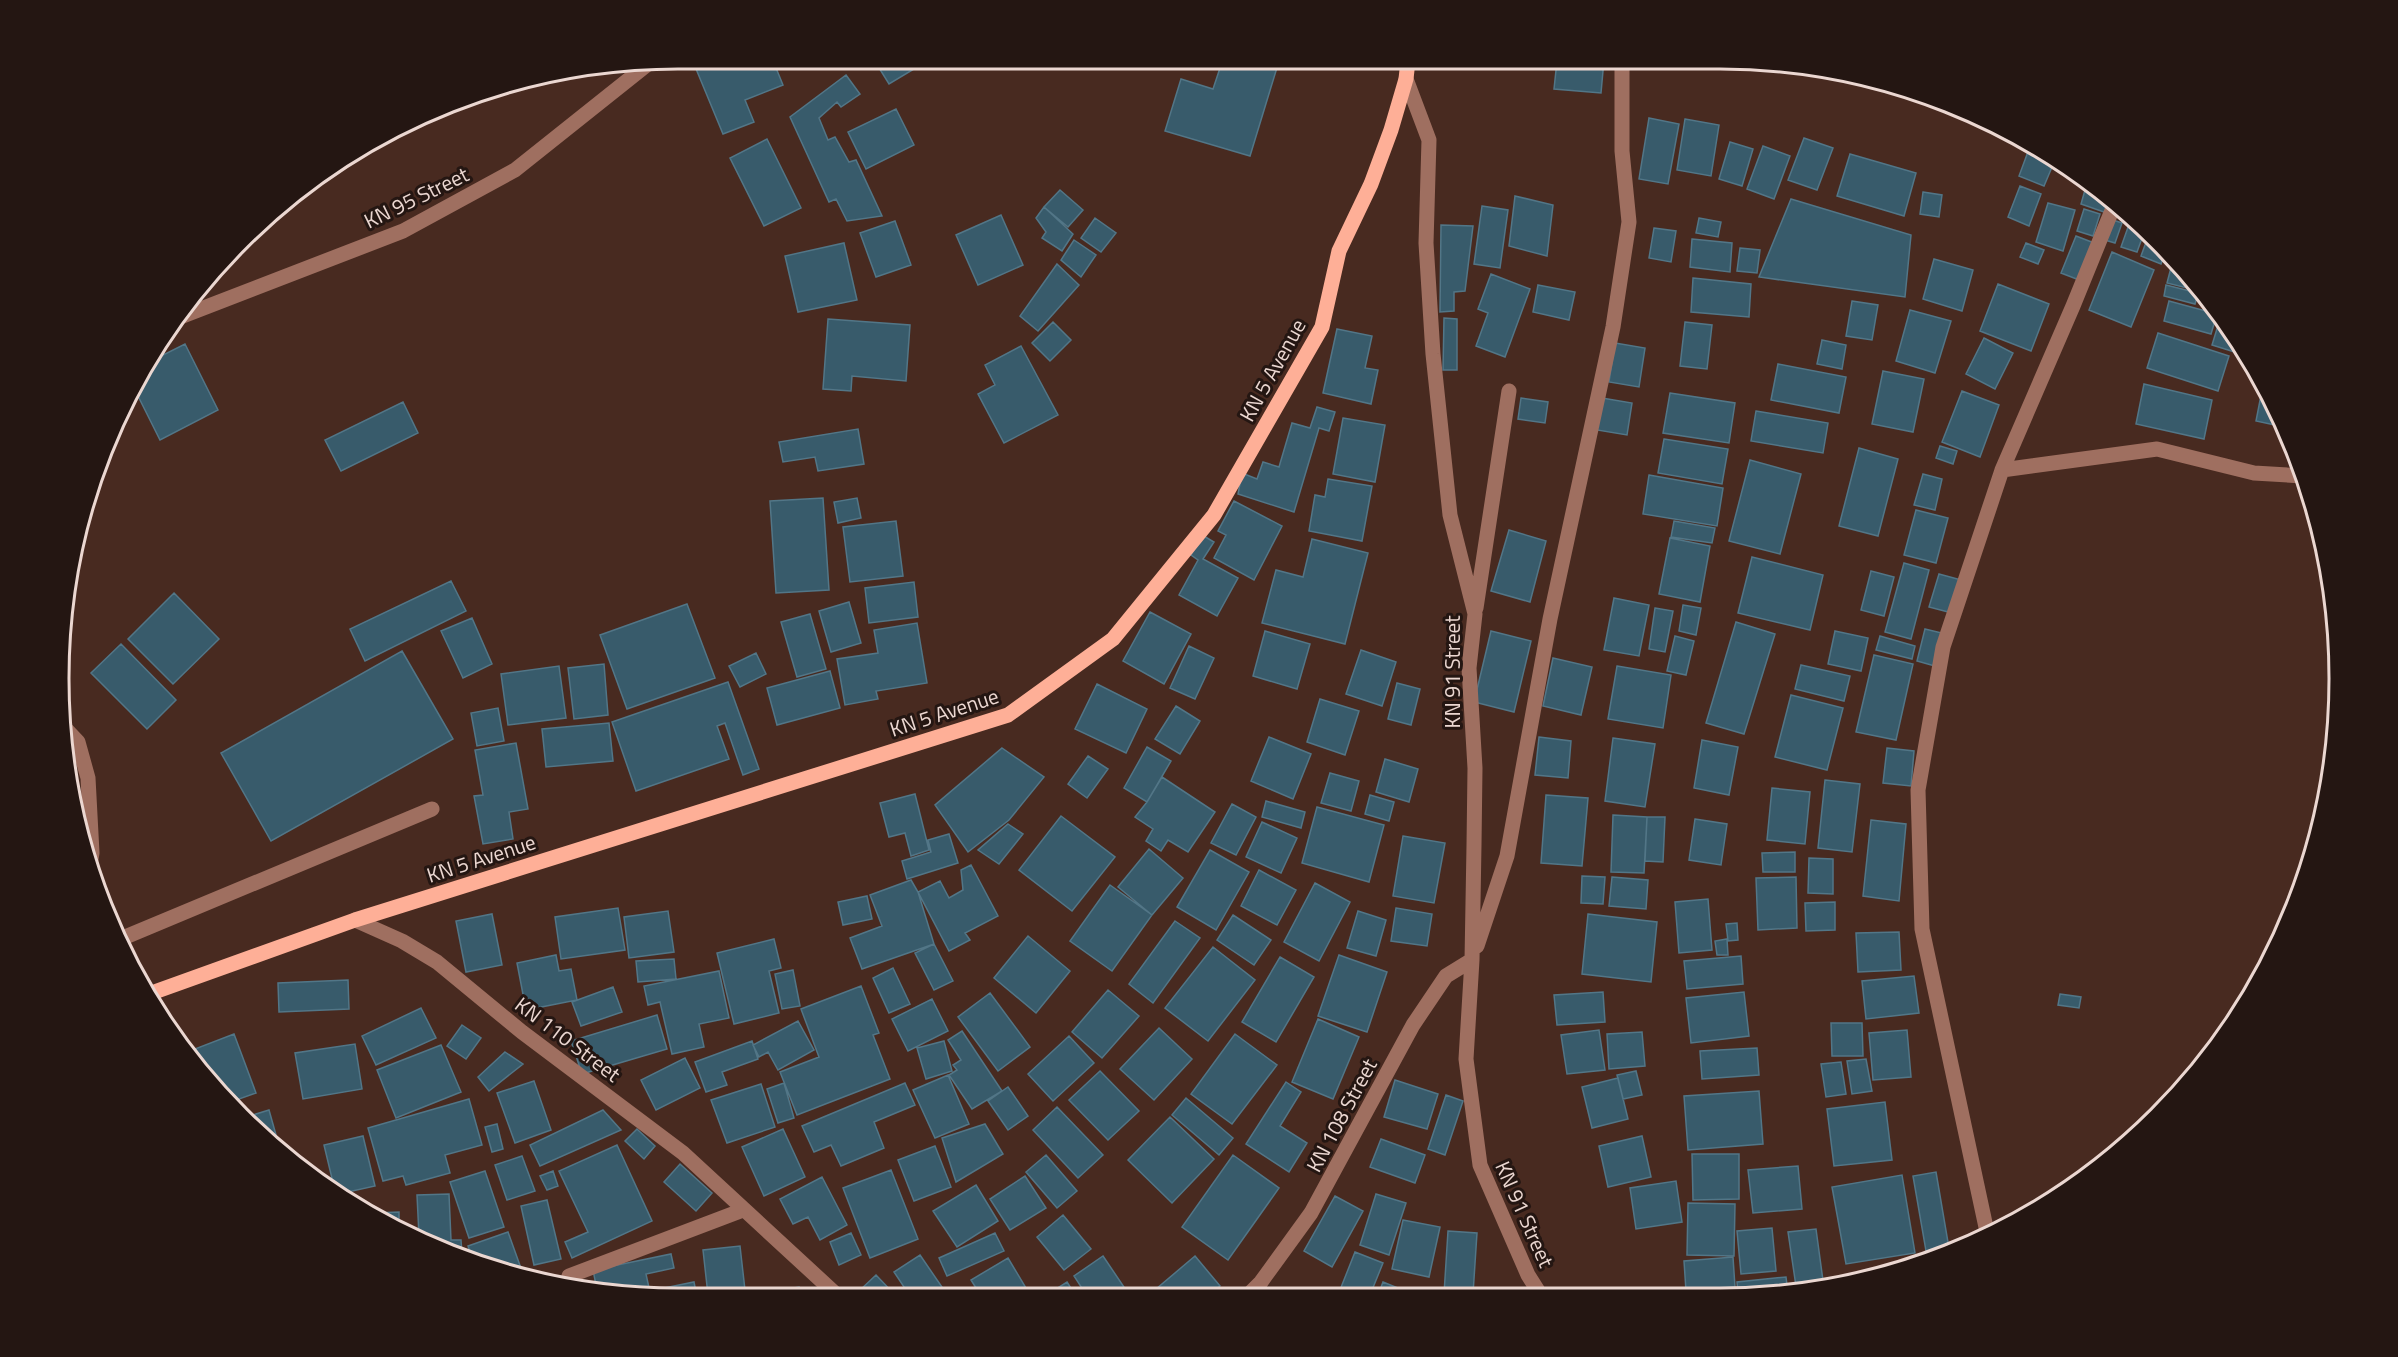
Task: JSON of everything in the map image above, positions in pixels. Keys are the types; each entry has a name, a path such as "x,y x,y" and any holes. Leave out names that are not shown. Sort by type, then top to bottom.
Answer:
{"main road":[{"name":"KN 5 Avenue","path":"156,991 355,920 1008,715 1113,639 1214,515 1322,327 1339,251 1371,184 1391,130 1407,69"}],"street":[{"path":"1472,960 1507,856 1550,619 1613,327 1629,222 1622,151 1622,69"},
{"name":"KN 95 Street","path":"191,313 414,225 515,170 641,70"},
{"name":"KN 91 Street","path":"1406,78 1429,140 1426,243 1433,354 1450,515 1475,614 1469,668 1475,768 1472,960 1466,1059 1480,1164 1528,1275 1536,1288"},
{"path":"1986,1227 1922,929 1918,790 1942,647 2002,470 2111,212"},
{"path":"1475,614 1509,391"},
{"path":"2002,470 2157,449 2254,474 2294,476"},
{"path":"72,735 78,742 88,778 91,841"},
{"path":"127,936 432,809"},
{"name":"KN 110 Street","path":"355,920 402,941 437,962 522,1032 682,1153 830,1288"},
{"name":"KN 108 Street","path":"1255,1288 1311,1213 1413,1025 1446,976 1472,960"},
{"path":"569,1276 743,1210"}],"building":[{"path":"696,69 776,69 783,85 745,100 754,122 723,134"},
{"path":"880,69 914,69 889,84"},
{"path":"1220,69 1277,69 1250,156 1165,131 1181,79 1213,89"},
{"path":"1556,69 1603,69 1601,93 1554,89"},
{"path":"846,75 860,94 841,107 837,102 819,118 828,140 835,137 849,162 856,160 882,216 847,221 836,199 829,202 790,117"},
{"path":"896,109 914,145 866,169 848,132"},
{"path":"1649,118 1679,124 1668,184 1639,179"},
{"path":"1685,119 1719,125 1711,176 1677,170"},
{"path":"1804,138 1833,148 1817,190 1788,180"},
{"path":"767,139 801,208 764,226 730,158"},
{"path":"1730,142 1753,149 1742,186 1719,179"},
{"path":"1763,146 1790,156 1774,199 1747,189"},
{"path":"2027,153 2052,168 2044,186 2019,176"},
{"path":"1850,154 1916,173 1904,216 1837,196"},
{"path":"2020,186 2041,194 2029,226 2008,217"},
{"path":"1060,190 1083,210 1068,227 1044,207"},
{"path":"2085,191 2117,216 2081,204"},
{"path":"1923,192 1942,195 1939,217 1920,214"},
{"path":"1515,196 1553,205 1547,256 1509,246"},
{"path":"1791,199 1911,235 1905,297 1759,277"},
{"path":"2048,203 2075,210 2063,251 2036,242"},
{"path":"1482,206 1508,210 1500,268 1474,264"},
{"path":"1044,207 1073,234 1062,251 1042,238 1046,232 1036,218"},
{"path":"2084,209 2100,214 2093,236 2077,231"},
{"path":"1001,215 1023,265 978,285 956,235"},
{"path":"2104,217 2122,223 2115,243 2098,238"},
{"path":"1095,218 1116,233 1101,252 1081,238"},
{"path":"1699,218 1721,222 1718,237 1696,233"},
{"path":"895,221 911,265 876,277 860,233"},
{"path":"1441,225 1473,226 1465,291 1454,292 1454,311 1440,312"},
{"path":"2128,227 2141,240 2137,252 2121,247"},
{"path":"1654,228 1676,231 1671,262 1649,258"},
{"path":"2076,236 2102,246 2087,283 2061,273"},
{"path":"1692,239 1732,243 1730,272 1690,267"},
{"path":"1074,240 1096,255 1081,277 1061,260"},
{"path":"844,243 857,300 798,312 785,256"},
{"path":"2026,243 2044,250 2038,264 2020,257"},
{"path":"2145,244 2162,261 2161,264 2141,256"},
{"path":"1740,248 1760,250 1757,273 1737,271"},
{"path":"2112,252 2154,270 2131,327 2089,310"},
{"path":"1934,259 1973,270 1962,311 1923,299"},
{"path":"1057,264 1079,285 1038,331 1020,316"},
{"path":"2171,269 2187,288 2167,283"},
{"path":"1491,274 1530,289 1505,357 1476,346 1488,313 1478,309"},
{"path":"1693,278 1751,284 1749,317 1691,312"},
{"path":"1998,284 2049,304 2031,351 1980,331"},
{"path":"1538,285 1575,292 1569,320 1533,312"},
{"path":"2166,285 2190,291 2196,299 2195,304 2164,296"},
{"path":"1852,301 1878,305 1872,340 1846,336"},
{"path":"2169,301 2206,311 2214,323 2211,334 2164,321"},
{"path":"1910,310 1951,321 1935,373 1896,361"},
{"path":"1444,318 1457,319 1457,370 1443,370"},
{"path":"828,319 910,325 906,381 852,376 851,391 823,389"},
{"path":"1053,322 1071,340 1050,361 1032,343"},
{"path":"1685,322 1712,325 1707,369 1680,366"},
{"path":"2217,328 2233,352 2212,345"},
{"path":"1337,329 1372,336 1365,368 1378,370 1371,404 1323,393"},
{"path":"2158,333 2229,356 2218,391 2147,368"},
{"path":"1984,338 2013,353 1995,389 1966,374"},
{"path":"1822,340 1846,345 1842,369 1817,364"},
{"path":"1615,343 1645,348 1639,387 1609,382"},
{"path":"185,344 218,410 160,440 139,397 163,355"},
{"path":"1021,346 1058,415 1004,443 978,394 995,385 985,365"},
{"path":"1778,364 1846,377 1839,413 1771,400"},
{"path":"1883,371 1924,379 1913,432 1872,424"},
{"path":"2144,384 2212,400 2204,439 2136,424"},
{"path":"1962,391 1999,405 1980,457 1942,442"},
{"path":"1670,393 1735,403 1729,443 1663,433"},
{"path":"1521,398 1548,402 1545,423 1518,419"},
{"path":"1602,398 1632,403 1627,435 1597,430"},
{"path":"2260,399 2273,425 2256,421"},
{"path":"403,402 418,433 341,471 325,440"},
{"path":"1317,407 1335,412 1329,431 1319,428 1294,512 1238,494 1242,473 1257,479 1263,462 1279,467 1292,423 1310,428"},
{"path":"1756,411 1828,423 1823,453 1751,441"},
{"path":"1343,418 1385,425 1375,482 1333,474"},
{"path":"858,429 864,464 818,471 815,457 783,462 779,442"},
{"path":"1664,439 1728,449 1722,484 1658,473"},
{"path":"1940,446 1957,451 1953,464 1936,458"},
{"path":"1859,448 1898,459 1878,536 1839,526"},
{"path":"1750,460 1801,474 1780,554 1729,541"},
{"path":"1923,474 1942,479 1935,510 1914,505"},
{"path":"1649,475 1723,488 1717,526 1643,514"},
{"path":"1328,479 1372,486 1362,541 1309,531 1315,495 1325,497"},
{"path":"823,498 829,590 776,593 770,501"},
{"path":"857,498 861,518 838,523 834,502"},
{"path":"1234,501 1282,526 1254,580 1214,558 1226,535 1218,531"},
{"path":"1916,510 1948,518 1936,563 1904,555"},
{"path":"896,521 903,576 850,582 843,527"},
{"path":"1674,521 1715,528 1712,543 1671,537"},
{"path":"1509,530 1546,541 1530,602 1491,591"},
{"path":"1202,535 1214,542 1203,559 1238,578 1217,616 1179,595 1198,560 1191,555"},
{"path":"1670,538 1710,546 1700,602 1659,594"},
{"path":"1312,539 1368,553 1345,644 1262,623 1276,570 1303,577"},
{"path":"1752,557 1823,575 1810,630 1738,613"},
{"path":"1904,563 1929,570 1911,639 1885,632"},
{"path":"1871,571 1894,577 1884,616 1861,610"},
{"path":"1939,574 1965,581 1956,614 1929,607"},
{"path":"451,581 466,611 365,661 350,629"},
{"path":"914,582 918,617 869,623 865,588"},
{"path":"174,593 219,639 173,684 128,639"},
{"path":"1614,598 1649,605 1639,656 1604,650"},
{"path":"849,602 861,643 831,652 819,611"},
{"path":"687,604 715,678 627,709 600,635"},
{"path":"1683,605 1701,608 1696,635 1679,631"},
{"path":"1655,608 1673,611 1665,652 1649,649"},
{"path":"1150,612 1191,634 1164,684 1123,661"},
{"path":"810,614 826,669 797,677 781,622"},
{"path":"472,618 492,664 463,678 441,631"},
{"path":"1736,622 1775,634 1744,734 1706,723"},
{"path":"917,623 927,683 876,691 878,699 845,705 837,659 878,653 874,630"},
{"path":"1925,629 1950,635 1942,668 1917,661"},
{"path":"1265,631 1310,644 1297,689 1253,676"},
{"path":"1491,631 1531,641 1514,712 1474,702"},
{"path":"1835,631 1868,638 1861,671 1828,664"},
{"path":"1675,636 1694,641 1686,675 1667,671"},
{"path":"1880,636 1915,646 1912,659 1876,650"},
{"path":"121,644 176,700 147,729 91,673"},
{"path":"1189,646 1214,658 1195,699 1170,688"},
{"path":"1361,650 1396,662 1382,706 1346,694"},
{"path":"402,651 453,739 271,841 221,753"},
{"path":"756,653 766,674 740,687 729,666"},
{"path":"1874,655 1913,664 1896,740 1856,732"},
{"path":"1553,658 1592,667 1581,715 1543,706"},
{"path":"604,664 608,715 574,719 568,668"},
{"path":"1801,665 1850,676 1844,701 1795,689"},
{"path":"559,666 566,718 508,725 501,674"},
{"path":"1617,666 1671,675 1663,728 1608,719"},
{"path":"830,671 840,708 777,725 767,688"},
{"path":"728,682 759,769 743,775 725,723 717,726 729,759 636,791 612,722"},
{"path":"1397,683 1420,689 1411,725 1388,719"},
{"path":"1097,684 1147,709 1126,753 1075,729"},
{"path":"1791,695 1843,708 1827,770 1775,757"},
{"path":"1320,699 1359,711 1345,755 1307,742"},
{"path":"1176,706 1200,721 1180,754 1155,739"},
{"path":"498,708 504,741 477,746 471,713"},
{"path":"609,723 613,761 546,767 542,729"},
{"path":"1269,737 1311,754 1293,799 1251,781"},
{"path":"1539,737 1571,741 1568,778 1535,775"},
{"path":"1613,738 1655,744 1645,807 1605,801"},
{"path":"1702,740 1738,747 1729,795 1694,788"},
{"path":"516,743 528,809 509,812 513,839 483,844 474,796 483,795 475,750"},
{"path":"1147,747 1171,761 1147,802 1124,788"},
{"path":"1002,748 1044,777 1009,820 968,852 935,805"},
{"path":"1887,748 1914,751 1911,786 1883,783"},
{"path":"1088,756 1108,769 1087,798 1068,784"},
{"path":"1385,759 1418,769 1409,802 1376,792"},
{"path":"1330,773 1359,781 1351,811 1321,803"},
{"path":"1162,777 1215,812 1188,852 1168,840 1161,851 1146,841 1153,829 1135,817"},
{"path":"1825,780 1860,784 1852,852 1818,848"},
{"path":"1772,788 1810,792 1805,844 1767,840"},
{"path":"915,794 929,850 911,856 905,833 889,837 880,803"},
{"path":"1370,795 1394,802 1389,821 1365,814"},
{"path":"1546,795 1588,798 1582,866 1541,863"},
{"path":"1266,801 1305,812 1301,828 1262,817"},
{"path":"1232,804 1256,817 1236,855 1211,843"},
{"path":"1317,807 1384,825 1369,882 1302,863"},
{"path":"1613,815 1647,817 1644,873 1611,872"},
{"path":"1061,816 1115,857 1072,911 1019,870"},
{"path":"1647,817 1665,817 1663,862 1645,861"},
{"path":"1695,819 1727,824 1721,865 1689,860"},
{"path":"1871,820 1906,824 1899,901 1863,896"},
{"path":"1262,822 1297,838 1281,873 1246,857"},
{"path":"1008,824 1023,834 999,864 978,850"},
{"path":"949,834 958,863 907,879 902,861 931,852 928,840"},
{"path":"1403,836 1445,843 1434,903 1393,896"},
{"path":"1149,849 1183,878 1152,915 1118,887"},
{"path":"1210,850 1249,872 1216,930 1177,907"},
{"path":"1795,852 1795,872 1763,872 1762,853"},
{"path":"1809,858 1833,859 1833,894 1808,893"},
{"path":"971,865 998,916 965,933 970,940 949,951 918,892 940,881 949,898 963,890 961,870"},
{"path":"1259,870 1296,890 1277,925 1241,906"},
{"path":"1582,876 1605,877 1603,904 1581,903"},
{"path":"1612,877 1648,880 1646,909 1609,906"},
{"path":"1796,877 1797,928 1758,930 1756,878"},
{"path":"911,880 918,892 934,944 862,969 850,938 882,926 870,895"},
{"path":"1315,883 1350,902 1319,961 1284,942"},
{"path":"1110,885 1152,915 1112,971 1070,941"},
{"path":"867,896 872,919 843,925 838,902"},
{"path":"1708,899 1712,950 1679,953 1675,902"},
{"path":"1835,902 1835,930 1806,931 1805,903"},
{"path":"618,908 625,950 561,959 555,917"},
{"path":"1396,908 1432,914 1427,946 1391,941"},
{"path":"668,911 674,952 629,958 624,917"},
{"path":"1358,911 1386,920 1376,956 1347,948"},
{"path":"492,914 502,965 466,972 456,921"},
{"path":"1588,914 1657,922 1651,982 1582,974"},
{"path":"1233,915 1271,940 1254,965 1217,940"},
{"path":"1175,921 1200,938 1153,1003 1129,984"},
{"path":"1737,923 1738,940 1728,941 1726,924"},
{"path":"1899,932 1901,970 1858,972 1856,933"},
{"path":"1028,936 1070,971 1036,1013 994,978"},
{"path":"774,939 781,968 769,971 779,1013 734,1024 717,953"},
{"path":"1727,939 1728,955 1717,955 1715,941"},
{"path":"934,944 953,981 934,990 915,953"},
{"path":"1213,947 1255,980 1208,1041 1165,1008"},
{"path":"556,955 559,971 571,969 577,1000 526,1010 517,963"},
{"path":"1339,955 1387,972 1367,1032 1318,1016"},
{"path":"1741,956 1743,984 1687,989 1684,961"},
{"path":"1280,957 1314,977 1276,1042 1242,1022"},
{"path":"674,959 676,979 638,982 636,961"},
{"path":"893,968 910,1004 889,1013 873,978"},
{"path":"793,970 800,1006 782,1009 775,974"},
{"path":"719,971 729,1018 699,1024 704,1047 672,1054 660,1002 648,1005 644,986"},
{"path":"1914,976 1919,1013 1866,1019 1862,981"},
{"path":"348,980 349,1009 279,1012 278,983"},
{"path":"861,986 879,1033 873,1035 890,1079 797,1115 780,1072 819,1057 801,1009"},
{"path":"613,987 622,1012 581,1026 572,1002"},
{"path":"1108,990 1139,1016 1102,1058 1072,1032"},
{"path":"1603,992 1605,1022 1557,1025 1554,995"},
{"path":"1744,992 1749,1036 1691,1043 1686,998"},
{"path":"990,993 1030,1047 998,1071 958,1017"},
{"path":"2060,994 2081,997 2079,1008 2058,1005"},
{"path":"932,999 948,1031 908,1051 892,1019"},
{"path":"421,1008 436,1038 376,1065 362,1036"},
{"path":"657,1015 667,1049 582,1074 571,1041"},
{"path":"1318,1019 1359,1037 1333,1099 1292,1082"},
{"path":"798,1021 814,1050 778,1070 768,1052 759,1057 753,1045"},
{"path":"1831,1023 1862,1023 1863,1056 1832,1056"},
{"path":"462,1025 481,1038 466,1059 447,1046"},
{"path":"1159,1028 1192,1059 1154,1100 1120,1069"},
{"path":"1599,1030 1605,1070 1567,1074 1561,1035"},
{"path":"1907,1030 1911,1077 1873,1080 1869,1033"},
{"path":"962,1031 1002,1091 972,1109 949,1075 957,1070 953,1065 961,1060 948,1040"},
{"path":"1642,1032 1645,1066 1609,1069 1607,1034"},
{"path":"234,1034 256,1093 239,1099 194,1049"},
{"path":"1235,1034 1277,1065 1232,1124 1191,1094"},
{"path":"1069,1036 1094,1063 1053,1101 1028,1074"},
{"path":"752,1041 758,1059 722,1072 727,1085 706,1092 695,1062"},
{"path":"944,1041 952,1071 926,1079 917,1048"},
{"path":"355,1044 362,1089 303,1099 295,1053"},
{"path":"441,1045 461,1092 396,1118 377,1070"},
{"path":"1757,1048 1759,1075 1702,1079 1700,1051"},
{"path":"505,1052 523,1064 489,1091 478,1077"},
{"path":"685,1058 700,1088 656,1110 641,1080"},
{"path":"1866,1059 1872,1091 1852,1094 1847,1061"},
{"path":"1841,1062 1846,1094 1826,1097 1821,1064"},
{"path":"1100,1071 1139,1111 1108,1140 1069,1100"},
{"path":"1636,1071 1642,1095 1623,1099 1617,1075"},
{"path":"948,1075 969,1124 935,1138 913,1090"},
{"path":"1618,1078 1628,1119 1592,1128 1582,1087"},
{"path":"1395,1080 1438,1094 1427,1129 1384,1117"},
{"path":"534,1081 551,1130 515,1143 497,1093"},
{"path":"1286,1082 1301,1092 1280,1126 1307,1143 1289,1172 1246,1144"},
{"path":"784,1083 794,1118 778,1123 767,1089"},
{"path":"905,1083 915,1105 874,1122 884,1148 841,1166 831,1145 814,1152 802,1126"},
{"path":"761,1084 775,1127 727,1143 711,1100"},
{"path":"1008,1087 1028,1116 1008,1130 988,1101"},
{"path":"1759,1091 1763,1144 1688,1150 1684,1096"},
{"path":"1446,1095 1463,1101 1445,1155 1428,1149"},
{"path":"1186,1098 1233,1138 1219,1155 1172,1115"},
{"path":"469,1099 482,1145 445,1155 450,1173 406,1185 403,1176 383,1181 368,1128"},
{"path":"1885,1102 1892,1160 1834,1166 1827,1109"},
{"path":"1057,1107 1103,1155 1078,1178 1033,1130"},
{"path":"269,1110 276,1136 254,1115"},
{"path":"603,1110 621,1130 540,1166 530,1145"},
{"path":"1170,1117 1214,1159 1172,1203 1128,1160"},
{"path":"497,1124 503,1149 492,1152 485,1127"},
{"path":"985,1124 1003,1154 956,1182 942,1138"},
{"path":"637,1129 655,1146 644,1159 625,1141"},
{"path":"783,1129 805,1177 764,1196 742,1147"},
{"path":"363,1136 375,1186 350,1191 332,1180 324,1145"},
{"path":"1642,1136 1651,1177 1608,1187 1599,1146"},
{"path":"1381,1139 1425,1155 1415,1183 1370,1167"},
{"path":"617,1145 652,1221 572,1258 565,1242 588,1232 559,1171"},
{"path":"935,1146 951,1187 914,1201 898,1160"},
{"path":"1692,1154 1739,1154 1739,1199 1693,1200"},
{"path":"1046,1155 1077,1191 1057,1208 1026,1172"},
{"path":"1233,1155 1279,1188 1228,1260 1182,1227"},
{"path":"522,1156 535,1191 507,1200 495,1165"},
{"path":"680,1164 712,1193 696,1211 664,1182"},
{"path":"1798,1166 1802,1209 1753,1213 1748,1170"},
{"path":"891,1170 918,1239 870,1258 843,1188"},
{"path":"485,1171 504,1227 469,1238 450,1182"},
{"path":"553,1171 558,1186 547,1190 540,1176"},
{"path":"1936,1172 1948,1244 1930,1250 1926,1251 1913,1176"},
{"path":"1902,1175 1915,1253 1846,1264 1832,1187"},
{"path":"1025,1176 1046,1208 1010,1230 990,1199"},
{"path":"822,1177 847,1225 820,1240 808,1217 793,1224 780,1199"},
{"path":"1676,1181 1682,1222 1636,1229 1630,1188"},
{"path":"976,1185 998,1221 957,1247 933,1211"},
{"path":"449,1194 451,1240 461,1240 462,1248 419,1230 417,1195"},
{"path":"1376,1194 1406,1203 1389,1255 1360,1245"},
{"path":"1335,1196 1363,1211 1332,1267 1304,1251"},
{"path":"547,1200 561,1259 534,1265 521,1206"},
{"path":"1688,1203 1735,1204 1734,1256 1687,1255"},
{"path":"399,1212 399,1220 386,1213"},
{"path":"1063,1215 1091,1249 1064,1270 1037,1237"},
{"path":"1403,1220 1440,1227 1429,1277 1392,1269"},
{"path":"1772,1228 1776,1271 1741,1274 1737,1231"},
{"path":"1816,1229 1823,1279 1796,1283 1788,1232"},
{"path":"1448,1231 1477,1233 1473,1288 1444,1288"},
{"path":"508,1232 521,1267 470,1251 468,1246"},
{"path":"851,1233 861,1255 839,1265 830,1242"},
{"path":"995,1233 1004,1251 947,1276 939,1258"},
{"path":"740,1246 745,1288 707,1288 703,1250"},
{"path":"1355,1252 1383,1263 1373,1288 1341,1288"},
{"path":"671,1254 674,1268 646,1274 649,1287 595,1282 593,1270"},
{"path":"920,1255 943,1288 905,1288 894,1272"},
{"path":"1103,1256 1125,1288 1082,1288 1074,1276"},
{"path":"1195,1256 1220,1286 1218,1288 1157,1288"},
{"path":"1733,1257 1735,1287 1686,1288 1684,1261"},
{"path":"1008,1258 1026,1288 976,1288 971,1280"},
{"path":"876,1275 888,1288 862,1288"},
{"path":"1786,1277 1787,1284 1738,1288 1737,1282"},
{"path":"694,1282 695,1288 678,1288 666,1288"},
{"path":"1067,1282 1071,1288 1058,1288"},
{"path":"1383,1282 1398,1288 1381,1288"}]}
